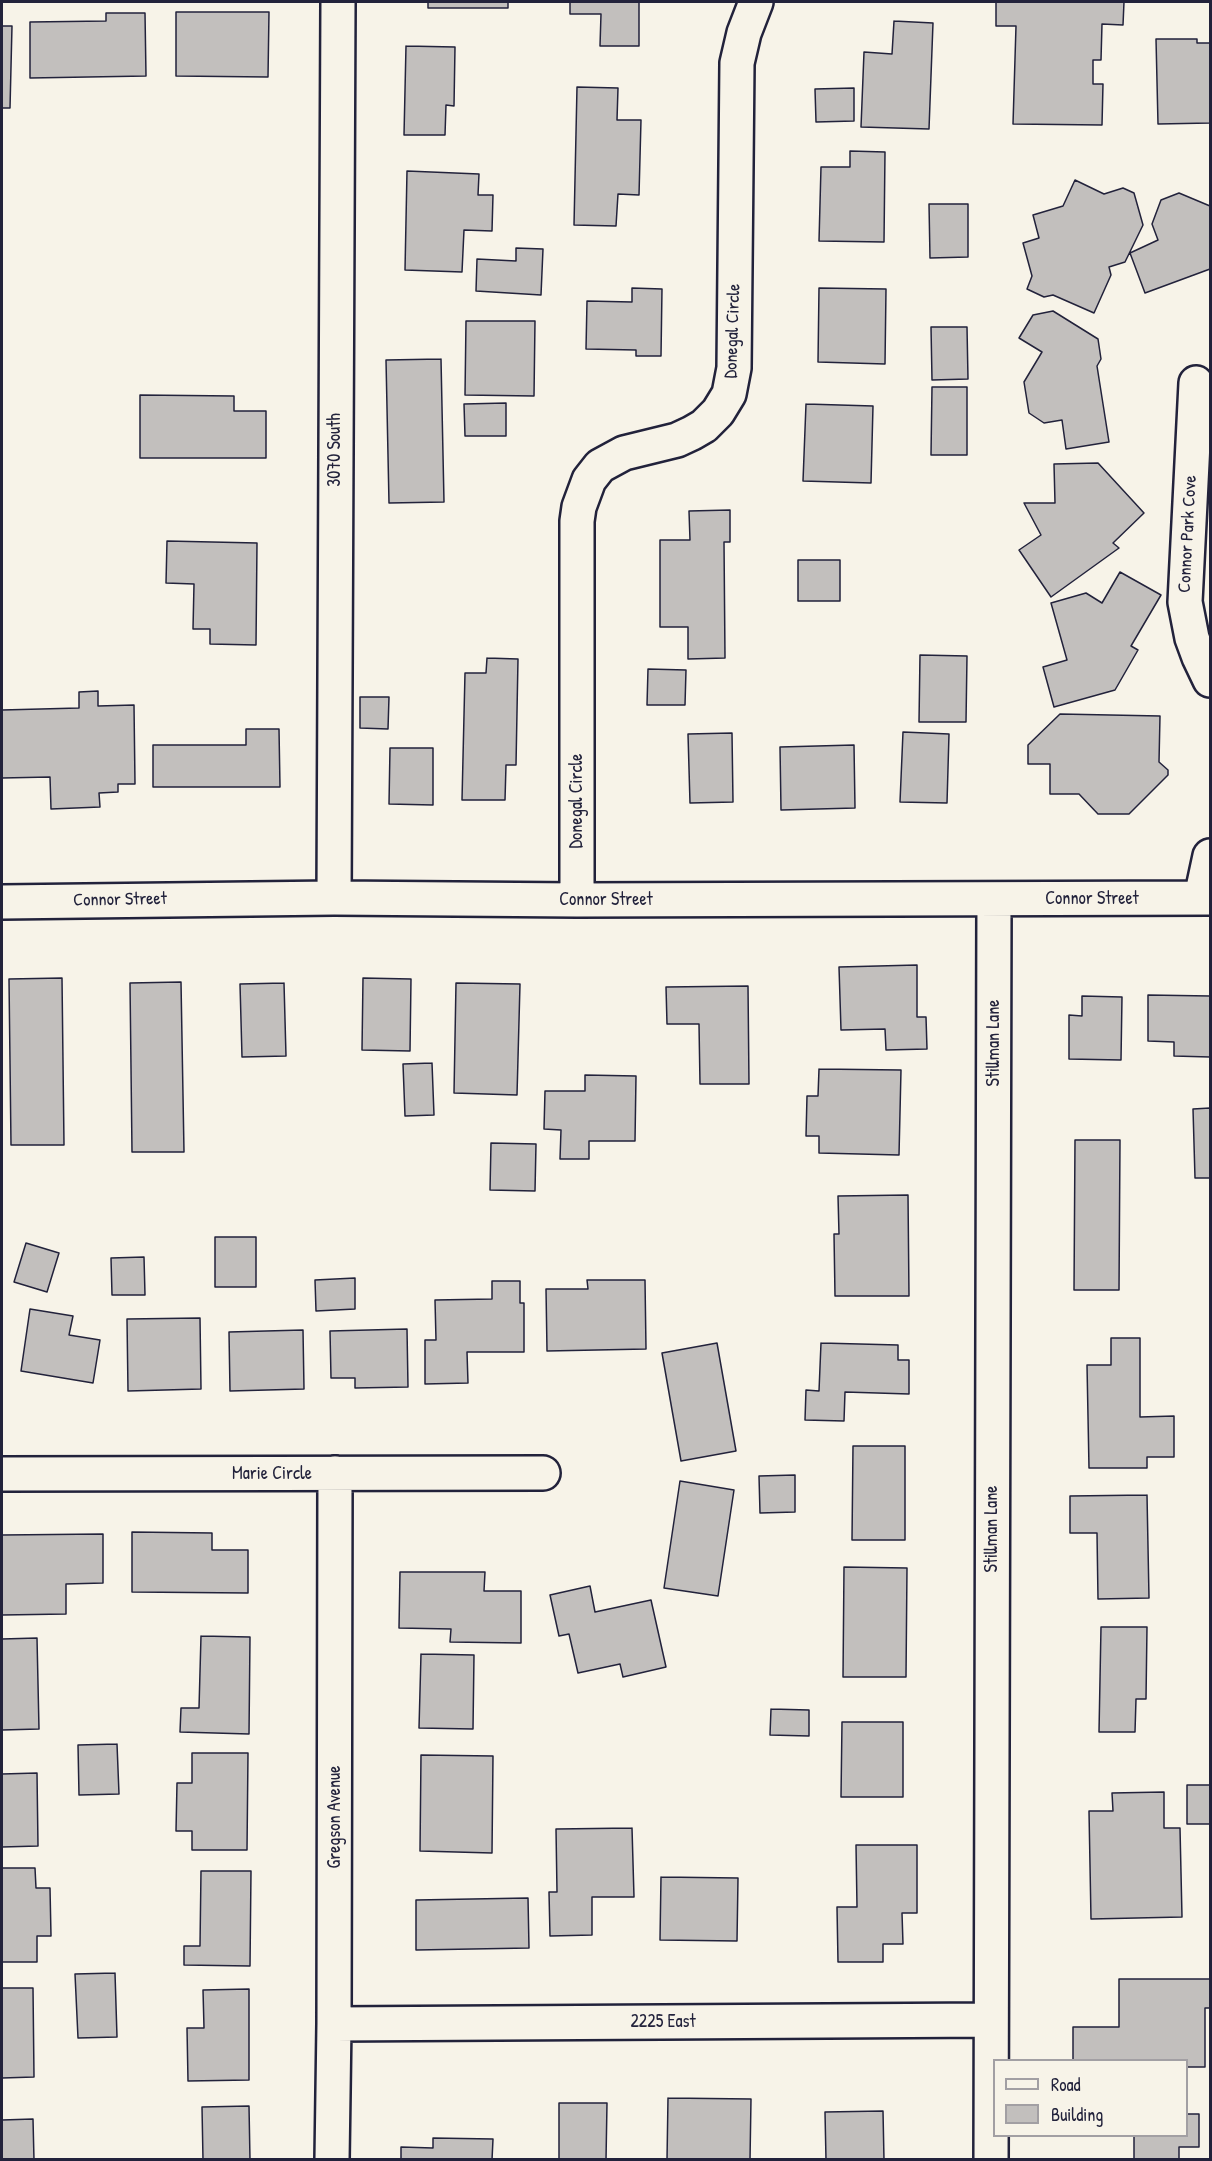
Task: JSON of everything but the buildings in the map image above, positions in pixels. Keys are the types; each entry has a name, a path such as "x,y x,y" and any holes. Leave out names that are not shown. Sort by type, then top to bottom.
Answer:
{"street":[{"name":"3070 South","path":"334,898 338,2"},
{"name":"Donegal Circle","path":"577,900 577,521 579,507 589,480 600,466 624,453 677,440 692,433 704,426 718,412 729,394 734,368 737,63 744,33 756,2"},
{"name":"Connor Park Cove","path":"1196,383 1185,602 1198,657 1210,680"},
{"path":"1206,898 1210,856"},
{"name":"Connor Street","path":"2,902 334,898 577,900 1206,898"},
{"name":"Stillman Lane","path":"991,2160 994,899"},
{"name":"Gregson Avenue","path":"332,2160 335,1473"},
{"name":"Marie Circle","path":"2,1474 543,1473"},
{"name":"2225 East","path":"334,2025 991,2020"}]}
